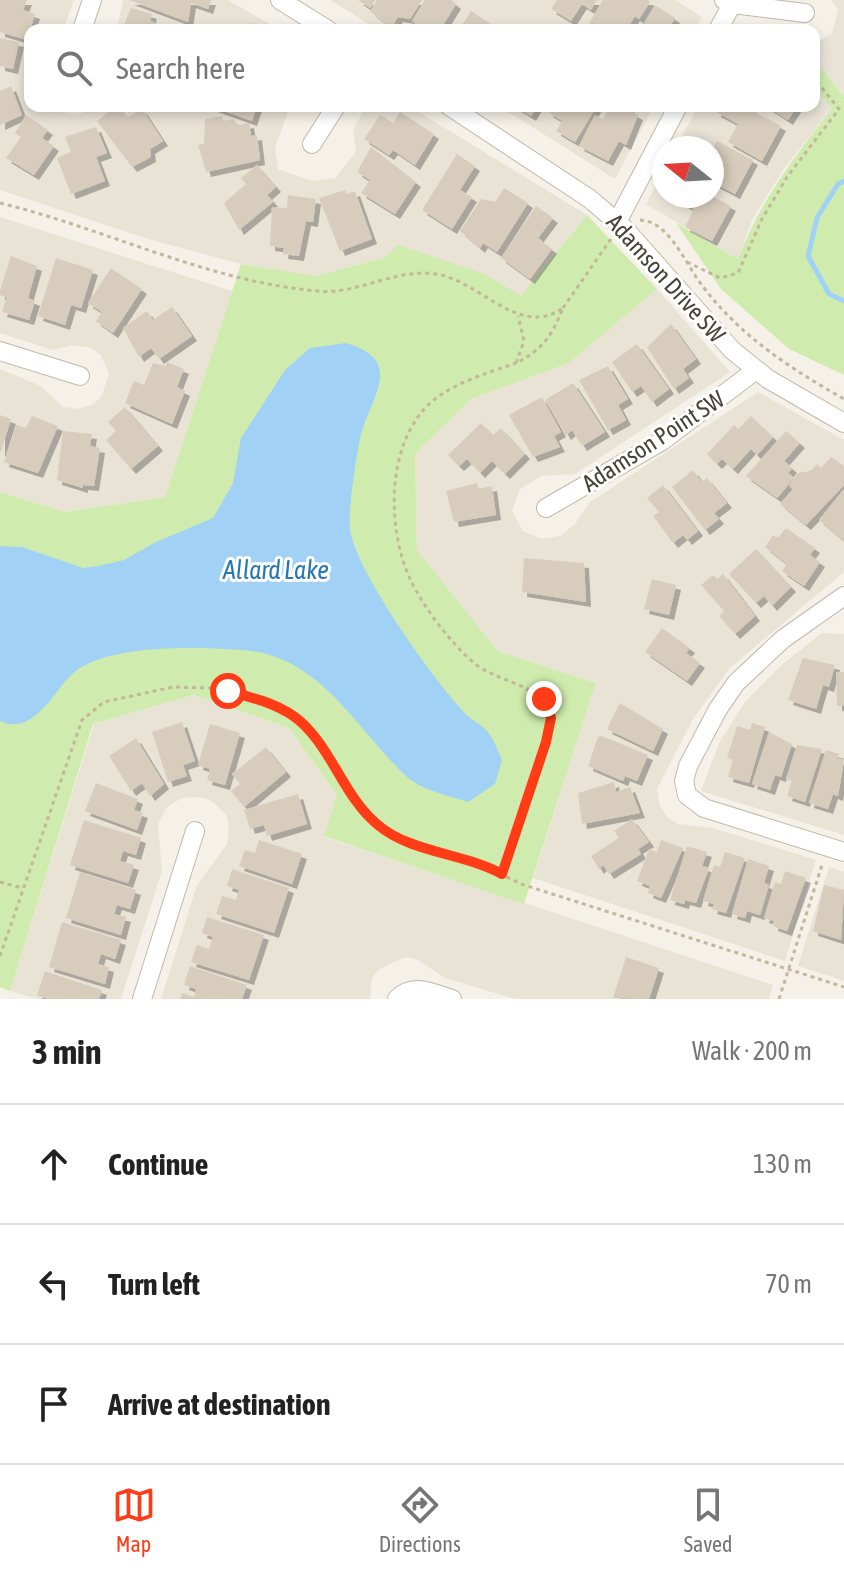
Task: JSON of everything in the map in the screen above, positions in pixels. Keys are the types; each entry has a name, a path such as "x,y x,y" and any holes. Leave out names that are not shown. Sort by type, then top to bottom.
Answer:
{"street":[{"path":"84,24 92,0"},
{"path":"280,0 318,24"},
{"path":"720,24 728,2 805,13"},
{"path":"312,144 332,112"},
{"name":"Adamson Drive SW","path":"458,112 558,175 756,370 844,423"},
{"path":"615,229 675,112"},
{"path":"0,351 80,376"},
{"name":"Adamson Point SW","path":"546,508 662,441 756,370"},
{"path":"836,850 704,808 687,795 684,781 701,738 736,683 783,639 844,596"},
{"path":"142,999 195,831"},
{"path":"397,999 405,991 417,989 452,999"}],"path":[{"path":"683,260 720,278 738,273 762,219 787,177 839,109 820,85"},
{"path":"0,203 71,222 198,268 297,289 342,290 408,274 441,275 488,296 518,316 545,318 563,308"},
{"path":"638,220 648,220 666,232 706,290 754,343 844,399"},
{"path":"502,874 546,742 550,709 534,692 495,676 473,662 428,607 411,580 400,549 396,485 405,437 426,407 453,389 516,363 541,349 549,340 563,308 615,229"},
{"path":"516,363 524,341 518,316"},
{"path":"0,956 75,733 88,711 104,702 191,686 245,696 291,714 312,734 354,798 376,823 408,841 466,857 521,884 844,987"},
{"path":"779,999 836,850"},
{"path":"0,882 22,888"}],"shaded area":[{"path":"0,0 74,0 65,24 24,24 24,112 77,115 84,112 288,112 275,148 278,169 312,181 335,178 356,152 353,130 363,112 419,112 587,215 521,297 487,275 384,258 315,276 241,264 148,239 0,190"},
{"path":"123,0 228,0 270,24 118,24"},
{"path":"330,0 675,0 702,17 698,24 368,24"},
{"path":"831,0 844,0 844,97 820,67 820,40 832,33 838,9"},
{"path":"820,94 832,109 785,167 752,220 738,259 653,208 724,208 724,136 682,136 695,112 820,112"},
{"path":"509,112 651,112 615,179"},
{"path":"652,193 652,208 646,204"},
{"path":"0,217 232,291 165,497 65,512 0,492 0,369 41,386 63,407 79,409 94,404 102,395 109,374 101,355 91,348 73,345 53,350 0,333"},
{"path":"657,289 730,372 575,474 541,476 520,489 512,511 523,531 542,539 560,536 575,524 590,502 758,392 844,440 844,572 730,668 693,719 657,789 660,806 669,819 679,824 713,828 816,860 785,961 533,878 596,683 498,651 417,550 415,454 471,399 569,363"},
{"path":"822,633 844,634 844,835 701,791 719,743 745,702 779,667"},
{"path":"194,695 289,728 337,795 325,837 773,985 769,999 515,999 445,978 418,960 406,957 379,969 372,978 370,999 161,999 197,885 227,844 229,828 226,814 210,800 199,797 182,798 167,807 158,824 162,871 121,999 37,999 10,991 94,724"},
{"path":"829,867 844,872 844,981 798,966"}],"green space":[{"path":"820,67 844,97 844,375 789,349 721,289 676,223 738,259 767,199 832,109 820,94"},
{"path":"587,215 657,289 569,363 471,399 415,454 417,550 498,651 596,683 524,904 324,836 337,795 289,728 194,695 93,724 10,991 0,987 0,492 65,512 165,497 241,264 315,276 384,258 398,245 487,275 521,296"}],"water":[{"name":"Allard Lake","path":"346,343 364,350 375,359 380,380 362,431 353,479 350,528 355,546 380,596 416,651 467,716 486,729 492,738 502,760 495,784 468,802 419,785 406,776 315,680 294,665 269,655 242,650 159,649 96,660 71,675 45,706 25,722 13,724 0,721 0,546 22,547 83,568 124,560 156,542 213,518 233,483 241,438 285,370 310,348"}],"building":[{"path":"0,0 27,0 23,10 35,14 32,24 24,24 24,39 0,32"},
{"path":"129,0 211,0 208,9 191,3 188,22"},
{"path":"358,0 375,0 370,8"},
{"path":"377,0 422,0 410,19 398,17 394,24 386,24 370,11"},
{"path":"425,0 451,0 456,4 444,24 417,24 412,21"},
{"path":"557,0 597,0 591,10 582,4 571,21 551,9"},
{"path":"603,0 650,2 639,19 635,16 630,24 589,23"},
{"path":"655,5 675,18 672,24 644,24"},
{"path":"131,8 152,14 150,21 157,24 124,24"},
{"path":"471,11 491,24 463,24"},
{"path":"0,38 19,42 13,69 0,66"},
{"path":"11,86 22,115 0,125 0,91"},
{"path":"109,112 123,112 128,117 144,112 163,141 150,149 151,157 132,167 97,121"},
{"path":"227,112 255,112 252,121"},
{"path":"400,112 434,134 415,165 393,150 389,155 364,139 380,115 393,123"},
{"path":"548,112 593,112 575,142 556,131 562,121"},
{"path":"607,112 632,112 638,115 626,145 619,141 608,161 579,146 595,115 603,119"},
{"path":"716,112 755,112 781,126 762,161 728,142 738,124"},
{"path":"776,112 793,112 788,120"},
{"path":"26,115 48,130 42,138 54,146 34,175 6,158 21,137 15,133"},
{"path":"222,116 223,121 233,119 238,125 249,123 251,136 257,135 260,160 206,172 198,145 204,144 205,119"},
{"path":"96,127 107,153 96,157 105,181 71,194 57,158 71,152 65,137"},
{"path":"724,145 753,160 735,194 724,188"},
{"path":"371,147 416,182 395,214 361,193 370,180 357,172"},
{"path":"457,154 475,166 460,190 472,197 452,229 422,210"},
{"path":"257,165 276,187 267,195 273,202 239,230 224,203 246,184 241,178"},
{"path":"504,188 528,203 497,252 483,243 480,248 460,231 481,199 495,202"},
{"path":"345,190 346,194 355,191 372,239 340,251 319,198"},
{"path":"288,195 316,199 313,222 306,221 299,256 283,254 284,248 270,246 272,207 287,208"},
{"path":"724,202 731,206 712,241 685,227 694,209 724,208"},
{"path":"536,206 553,218 538,238 552,249 530,279 501,258"},
{"path":"11,256 37,266 28,298 35,301 29,320 2,312 7,297 0,295 0,290"},
{"path":"56,258 93,270 81,308 71,305 65,325 38,316"},
{"path":"111,268 142,289 113,333 96,321 102,312 88,303"},
{"path":"172,307 192,336 159,359 151,348 139,357 123,328 147,311 153,320"},
{"path":"671,324 696,359 683,369 689,378 674,389 647,347"},
{"path":"637,344 669,389 652,402 641,386 632,392 612,362"},
{"path":"167,362 184,369 177,387 185,391 172,424 125,403 134,381 144,385 153,363 166,366"},
{"path":"608,366 628,399 618,405 626,420 608,430 579,380"},
{"path":"573,383 605,432 582,446 572,430 566,435 545,400"},
{"path":"542,397 561,432 554,436 560,447 533,457 509,415"},
{"path":"125,407 158,446 131,469 106,440 116,431 108,422"},
{"path":"0,415 11,419 1,451 0,451"},
{"path":"32,416 58,426 38,473 4,462 16,425 26,428"},
{"path":"751,416 773,437 757,455 751,449 733,469 722,459 717,464 707,454 734,425 738,429"},
{"path":"481,423 493,435 501,428 525,454 505,474 492,461 480,473 467,459 459,466 448,455"},
{"path":"63,431 92,434 90,446 100,448 94,486 83,485 83,488 57,480"},
{"path":"786,431 800,443 784,461 792,468 788,473 794,478 777,498 746,476"},
{"path":"831,457 844,466 844,485 806,525 780,504 793,489 789,486 798,473 810,471 817,464 821,468"},
{"path":"693,470 702,482 707,478 727,503 714,513 719,519 705,530 672,487"},
{"path":"477,483 479,489 492,486 496,515 454,522 446,491"},
{"path":"663,485 698,531 687,540 683,535 673,543 653,516 659,512 647,498"},
{"path":"844,489 844,541 819,520"},
{"path":"786,528 815,548 810,555 820,562 804,586 782,571 787,564 765,547 773,535 778,538"},
{"path":"756,549 791,587 772,606 764,596 756,603 729,574"},
{"path":"524,558 584,563 586,602 522,592"},
{"path":"723,574 755,616 735,634 719,616 724,611 701,585 713,575 717,579"},
{"path":"652,579 676,585 669,615 644,609"},
{"path":"662,628 690,648 686,653 700,663 687,681 645,652"},
{"path":"803,658 835,665 829,687 823,685 816,709 788,700"},
{"path":"836,672 844,672 844,706 837,706"},
{"path":"620,703 663,729 653,751 607,729"},
{"path":"182,722 195,761 183,765 187,776 168,782 152,732"},
{"path":"752,723 765,727 749,783 728,777 733,760 727,758 737,726 750,730"},
{"path":"210,724 240,733 225,785 207,780 210,769 198,765"},
{"path":"769,732 792,744 781,777 775,775 770,790 752,784"},
{"path":"598,737 648,755 637,781 625,776 623,781 588,766"},
{"path":"136,738 164,784 150,796 142,783 131,791 109,756"},
{"path":"797,745 822,749 805,802 787,796 792,781 786,779"},
{"path":"266,747 286,772 244,807 231,791 240,784 232,774"},
{"path":"826,750 839,754 837,758 844,760 838,796 833,794 828,809 809,803"},
{"path":"614,782 616,792 630,787 640,813 582,824 578,793"},
{"path":"96,783 138,799 134,810 143,813 137,830 85,811"},
{"path":"298,794 307,824 267,836 264,825 250,829 244,810"},
{"path":"632,819 649,842 638,849 641,854 609,874 603,865 599,869 591,856 619,838 614,831"},
{"path":"84,820 141,838 136,855 123,851 120,861 134,865 128,883 70,865"},
{"path":"259,840 302,854 292,884 239,866 245,850 255,853"},
{"path":"661,840 683,848 661,898 648,893 650,886 637,881 649,849 657,852"},
{"path":"687,846 707,852 702,866 709,868 696,903 685,900 684,904 670,900"},
{"path":"725,852 745,858 726,913 712,909 714,904 703,901 714,865 720,867"},
{"path":"748,859 769,866 764,883 769,885 760,915 747,911 745,918 732,914"},
{"path":"232,869 289,888 274,933 216,914 222,896 236,900 239,890 227,886"},
{"path":"785,871 806,878 787,931 773,926 774,921 764,918 775,882 781,884"},
{"path":"80,872 136,890 130,909 117,905 114,914 126,917 121,935 66,918"},
{"path":"824,885 844,890 841,940 813,931"},
{"path":"207,917 264,935 249,980 191,962 197,945 209,949 213,937 202,933"},
{"path":"62,922 121,940 115,959 101,954 98,964 109,967 105,984 49,967"},
{"path":"626,957 659,968 649,999 613,998"},
{"path":"190,966 247,985 242,999 180,999 182,993 194,997 196,989 184,985"},
{"path":"45,971 102,990 99,999 48,999 37,995"}],"waterway":[{"path":"844,181 838,184 817,218 808,256 829,294 844,301"}],"route":[{"path":"228,691 263,701 301,722 320,745 354,798 384,829 408,841 466,857 502,874 546,742 551,718 544,699"}]}
